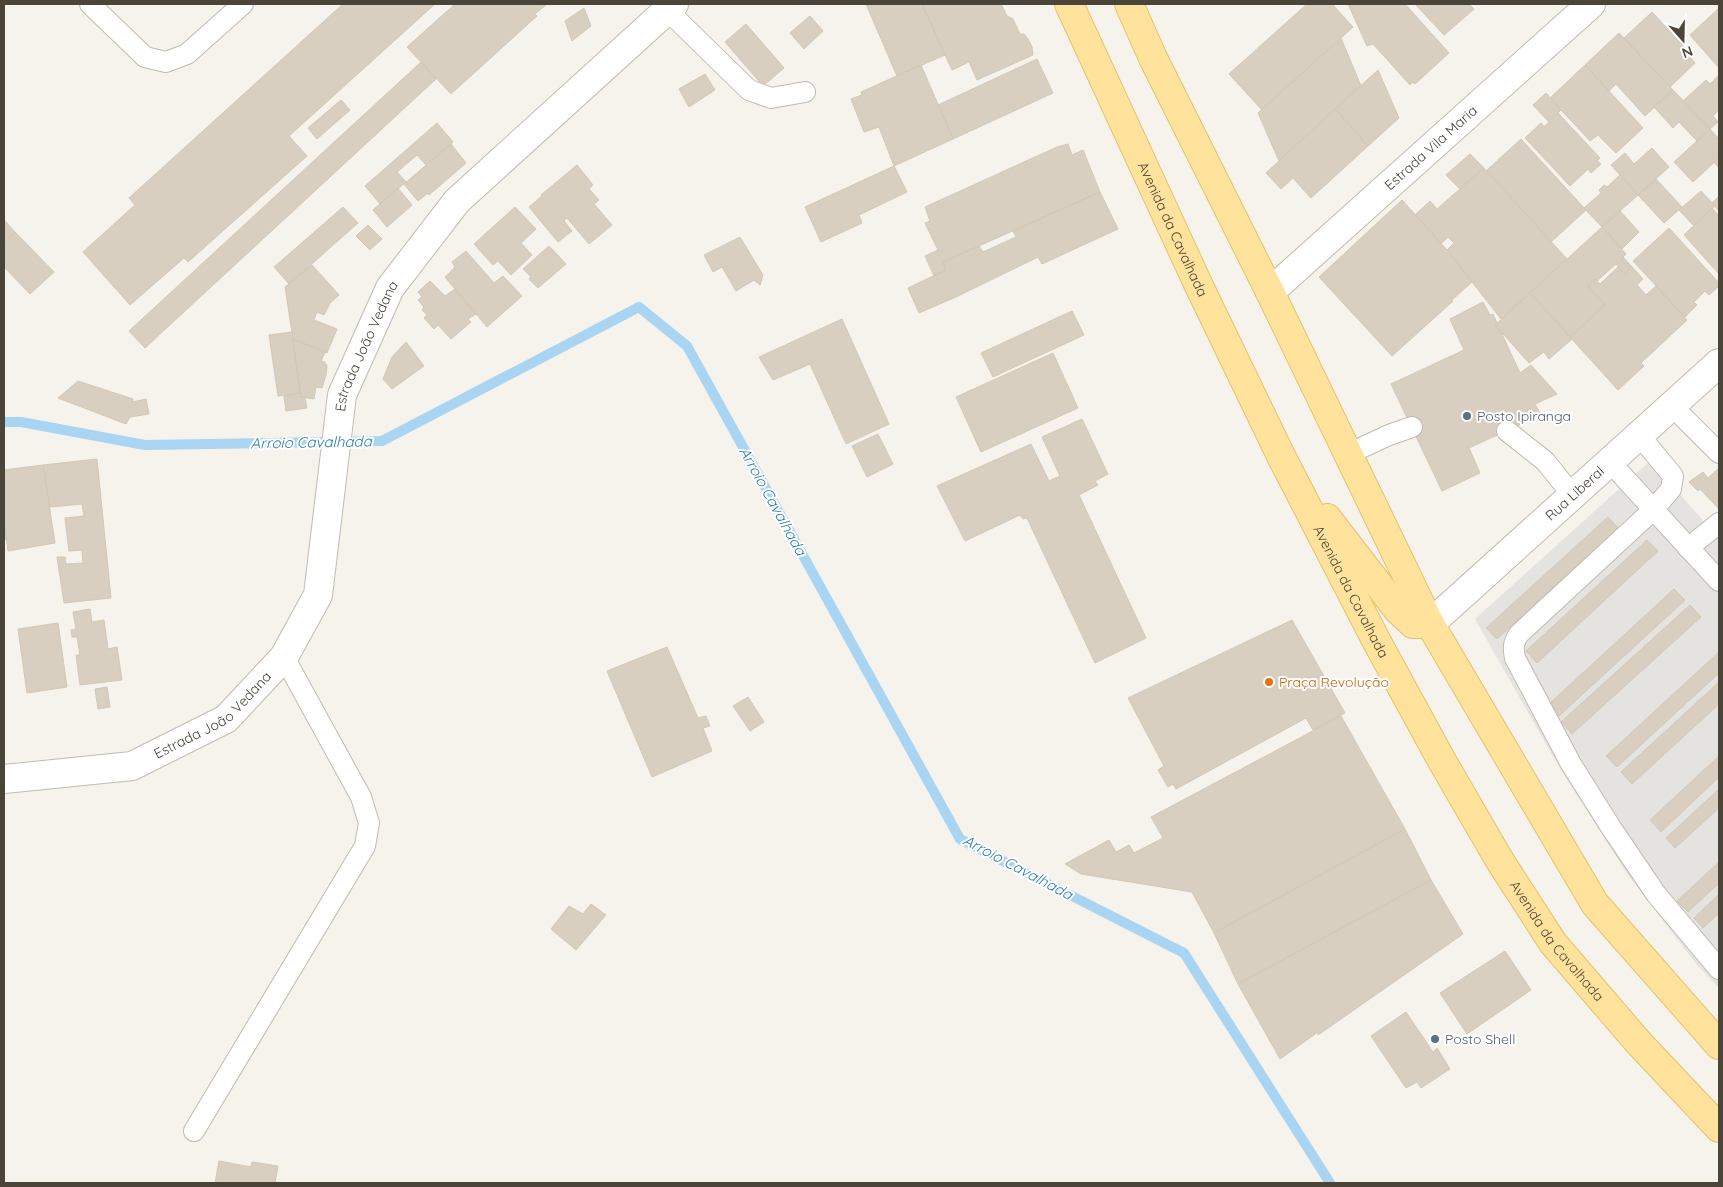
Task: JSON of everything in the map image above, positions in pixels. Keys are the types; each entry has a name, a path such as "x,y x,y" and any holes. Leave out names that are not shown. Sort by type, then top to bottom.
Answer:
{"main road":[{"name":"Avenida da Cavalhada","path":"1069,4 1199,286 1282,456 1377,642 1442,761 1500,861 1553,943 1638,1042 1719,1128"},
{"path":"1129,4 1153,58 1270,292 1430,624 1595,904 1719,1045"},
{"path":"1282,456 1398,610 1413,624 1430,624"}],"street":[{"name":"Estrada Vila Maria","path":"1270,292 1591,4"},
{"name":"Estrada João Vedana","path":"4,779 132,766 226,719 284,657 318,595 342,395 390,288 457,201 671,7"},
{"name":"Rua Liberal","path":"1430,624 1719,363"}],"lane":[{"path":"90,4 145,57 166,62 187,54 243,4"},
{"path":"671,7 749,90 771,98 805,92"},
{"path":"1672,406 1719,453"},
{"path":"1348,454 1389,435 1412,427"},
{"path":"1507,430 1545,461 1573,496"},
{"path":"1639,436 1673,476 1671,489 1653,510 1519,634 1514,641 1513,650 1515,658 1570,764 1656,894 1719,969"},
{"path":"1610,462 1719,581"},
{"path":"1688,548 1719,523"},
{"path":"194,1131 366,846 369,823 361,797 284,657"}],"shaded area":[{"path":"1650,461 1719,538 1719,988 1697,965 1628,875 1562,772 1475,619"}],"building":[{"path":"343,4 435,4 289,136 307,156 188,262 184,258 130,305 83,252 135,205 129,198"},
{"path":"455,4 547,4 535,14 537,16 451,94 407,47"},
{"path":"866,4 922,4 945,55 897,76"},
{"path":"922,4 1001,4 1007,16 1013,19 1020,34 1024,34 1028,39 1033,55 977,80 969,62 952,70"},
{"path":"1307,4 1332,4 1353,27 1262,110 1229,74"},
{"path":"1348,4 1405,4 1449,53 1415,84 1413,82 1410,85 1373,44 1367,46"},
{"path":"1415,4 1469,4 1474,9 1444,35"},
{"path":"584,8 591,26 572,41 565,21"},
{"path":"1719,8 1719,68 1690,35"},
{"path":"1652,12 1692,55 1690,57 1695,63 1670,87 1624,38"},
{"path":"810,16 823,31 804,49 790,33"},
{"path":"746,24 784,68 763,86 725,42"},
{"path":"1619,33 1673,90 1645,116 1616,84 1609,91 1585,65"},
{"path":"1341,38 1361,86 1279,161 1258,113"},
{"path":"1037,59 1053,93 953,139 938,105"},
{"path":"421,62 436,79 145,348 129,331"},
{"path":"921,65 953,139 894,166 879,127 864,132 851,99 862,95 861,92"},
{"path":"1585,65 1643,128 1616,153 1598,135 1590,141 1550,98"},
{"path":"1378,70 1399,118 1368,146 1335,109"},
{"path":"705,74 715,90 689,107 679,89"},
{"path":"1719,75 1719,110 1713,116 1718,122 1710,129 1683,101 1706,80 1710,84"},
{"path":"1673,90 1710,129 1697,141 1679,122 1673,128 1654,107"},
{"path":"1546,93 1561,110 1549,122 1533,105"},
{"path":"341,100 350,110 317,139 308,128"},
{"path":"1335,109 1368,146 1311,198 1293,178 1281,189 1266,173"},
{"path":"1558,113 1600,158 1597,161 1601,164 1591,173 1588,169 1570,186 1525,138 1541,123 1544,127"},
{"path":"437,123 453,142 426,165 417,155 397,172 406,182 380,204 365,186"},
{"path":"1710,129 1719,139 1719,158 1693,182 1674,162"},
{"path":"1521,139 1586,210 1551,242 1486,171"},
{"path":"451,144 466,163 429,195 428,193 418,201 404,184"},
{"path":"1068,144 1072,155 1083,150 1100,192 943,262 946,270 934,276 925,256 938,250 925,223 930,221 925,207 1057,147"},
{"path":"1652,148 1669,167 1638,195 1611,165 1625,153 1634,164"},
{"path":"1470,154 1484,168 1460,189 1446,175"},
{"path":"1719,158 1719,168 1714,162"},
{"path":"577,165 593,185 589,189 599,200 594,204 612,225 589,244 567,218 564,221 572,231 558,242 529,207"},
{"path":"894,166 907,192 859,215 862,223 821,242 805,207"},
{"path":"1484,168 1567,259 1501,319 1447,250 1454,243 1448,237 1441,244 1415,215 1430,201 1437,209"},
{"path":"1620,175 1638,195 1602,227 1584,208 1601,193 1599,190 1604,185 1607,187"},
{"path":"1656,179 1682,207 1664,223 1638,195"},
{"path":"398,188 412,205 387,227 373,210"},
{"path":"1701,191 1715,206 1694,226 1679,210"},
{"path":"1100,192 1118,229 1042,264 1038,257 919,313 908,288 946,270 943,262 979,246 983,252 1016,237 1013,231"},
{"path":"1719,196 1719,211 1712,203"},
{"path":"1402,200 1447,250 1472,282 1392,356 1319,277"},
{"path":"343,207 358,223 289,284 274,267"},
{"path":"515,207 536,229 521,243 532,255 511,275 498,261 493,265 474,244"},
{"path":"1712,208 1719,216 1719,274 1684,235"},
{"path":"1620,211 1639,232 1622,249 1602,227"},
{"path":"4,220 15,232 4,243"},
{"path":"368,225 382,239 370,250 356,236"},
{"path":"1602,227 1626,254 1621,259 1630,269 1625,274 1616,264 1597,281 1595,279 1588,286 1605,305 1570,337 1530,293"},
{"path":"1669,228 1719,283 1719,286 1709,295 1705,291 1694,302 1697,305 1685,317 1633,261"},
{"path":"15,232 54,272 30,294 4,267 4,243"},
{"path":"740,237 763,275 760,285 754,280 736,291 722,267 713,272 704,255"},
{"path":"549,246 566,264 538,288 523,269"},
{"path":"466,251 494,283 503,276 522,296 487,327 445,277 455,267 452,262"},
{"path":"1623,257 1643,279 1637,285 1646,295 1656,286 1687,320 1641,363 1644,366 1618,390 1570,337 1605,305 1588,286 1595,279 1600,284 1618,267 1625,274 1630,269 1621,259"},
{"path":"312,265 339,295 330,303 324,315 317,312 314,320 337,329 327,353 293,339 285,287"},
{"path":"430,281 445,296 455,289 476,314 468,319 471,322 451,339 438,325 434,329 424,318 427,315 422,310 424,307 418,300 422,297 418,292"},
{"path":"1530,293 1572,339 1549,359 1544,352 1529,363 1495,325"},
{"path":"1483,302 1490,315 1493,314 1497,323 1495,325 1502,334 1520,373 1531,365 1557,394 1535,404 1541,415 1469,448 1480,473 1442,491 1391,384 1464,350 1450,319"},
{"path":"1072,311 1084,335 993,377 981,353"},
{"path":"842,319 889,424 846,444 810,364 773,380 759,357"},
{"path":"292,332 300,393 278,396 269,335"},
{"path":"293,339 325,352 321,361 327,365 326,375 322,388 316,387 314,399 301,397"},
{"path":"406,342 424,366 392,389 383,379 392,357"},
{"path":"1053,353 1078,408 981,452 956,397"},
{"path":"78,381 133,399 132,402 146,399 149,414 130,417 126,424 58,398"},
{"path":"300,393 301,397 305,397 307,408 286,411 284,396"},
{"path":"1082,419 1108,474 1095,481 1098,485 1079,495 1146,638 1095,663 1027,518 1023,519 1020,515 965,541 937,486 1031,444 1049,481 1060,476 1042,437"},
{"path":"878,434 893,464 867,477 852,446"},
{"path":"97,459 111,598 64,603 57,557 65,557 66,564 83,563 82,550 69,551 65,518 84,516 82,504 50,507 43,465"},
{"path":"43,465 55,543 8,551 4,517 4,470"},
{"path":"1719,468 1719,509 1700,489 1698,491 1689,482 1703,472 1708,478"},
{"path":"4,517 6,539 4,540"},
{"path":"1608,517 1618,528 1497,639 1486,628"},
{"path":"1647,540 1658,551 1537,663 1526,651"},
{"path":"1674,589 1685,600 1559,716 1548,705"},
{"path":"1690,605 1701,617 1572,734 1561,722"},
{"path":"90,609 92,622 104,620 108,649 117,647 122,680 80,685 76,655 80,655 77,637 72,637 71,630 76,629 73,612"},
{"path":"1292,620 1345,713 1313,730 1306,718 1176,789 1173,784 1168,787 1158,770 1164,766 1128,698"},
{"path":"58,623 67,687 27,693 18,629"},
{"path":"667,647 698,718 706,716 710,726 703,728 712,751 652,777 607,671"},
{"path":"1719,652 1719,673 1617,767 1606,756"},
{"path":"1719,682 1719,704 1632,784 1621,772"},
{"path":"107,687 110,707 98,709 95,689"},
{"path":"748,697 764,722 750,731 733,706"},
{"path":"1341,716 1405,829 1214,933 1192,892 1081,874 1065,864 1109,840 1116,852 1129,845 1134,853 1163,838 1151,817"},
{"path":"1719,756 1719,777 1661,832 1650,820"},
{"path":"1719,789 1719,808 1675,848 1666,838"},
{"path":"1405,829 1431,880 1238,984 1214,933"},
{"path":"1719,862 1719,883 1688,912 1677,901"},
{"path":"1431,880 1463,934 1318,1035 1318,1032 1280,1059 1238,984"},
{"path":"1719,894 1719,913 1703,928 1694,918"},
{"path":"591,904 606,915 576,950 551,929 569,906 583,914"},
{"path":"1505,951 1531,990 1467,1034 1440,993"},
{"path":"1406,1012 1433,1052 1437,1048 1450,1069 1421,1088 1417,1082 1406,1088 1371,1036"},
{"path":"219,1161 251,1167 252,1162 278,1166 275,1183 215,1183"}],"waterway":[{"name":"Arroio Cavalhada","path":"4,422 21,422 145,445 382,441 639,307 687,346 960,839 1184,953 1330,1183"}],"place":[{"name":"Posto Ipiranga","path":"1467,416"},
{"name":"Praça Revolução","path":"1269,682"},
{"name":"Posto Shell","path":"1435,1039"}]}
